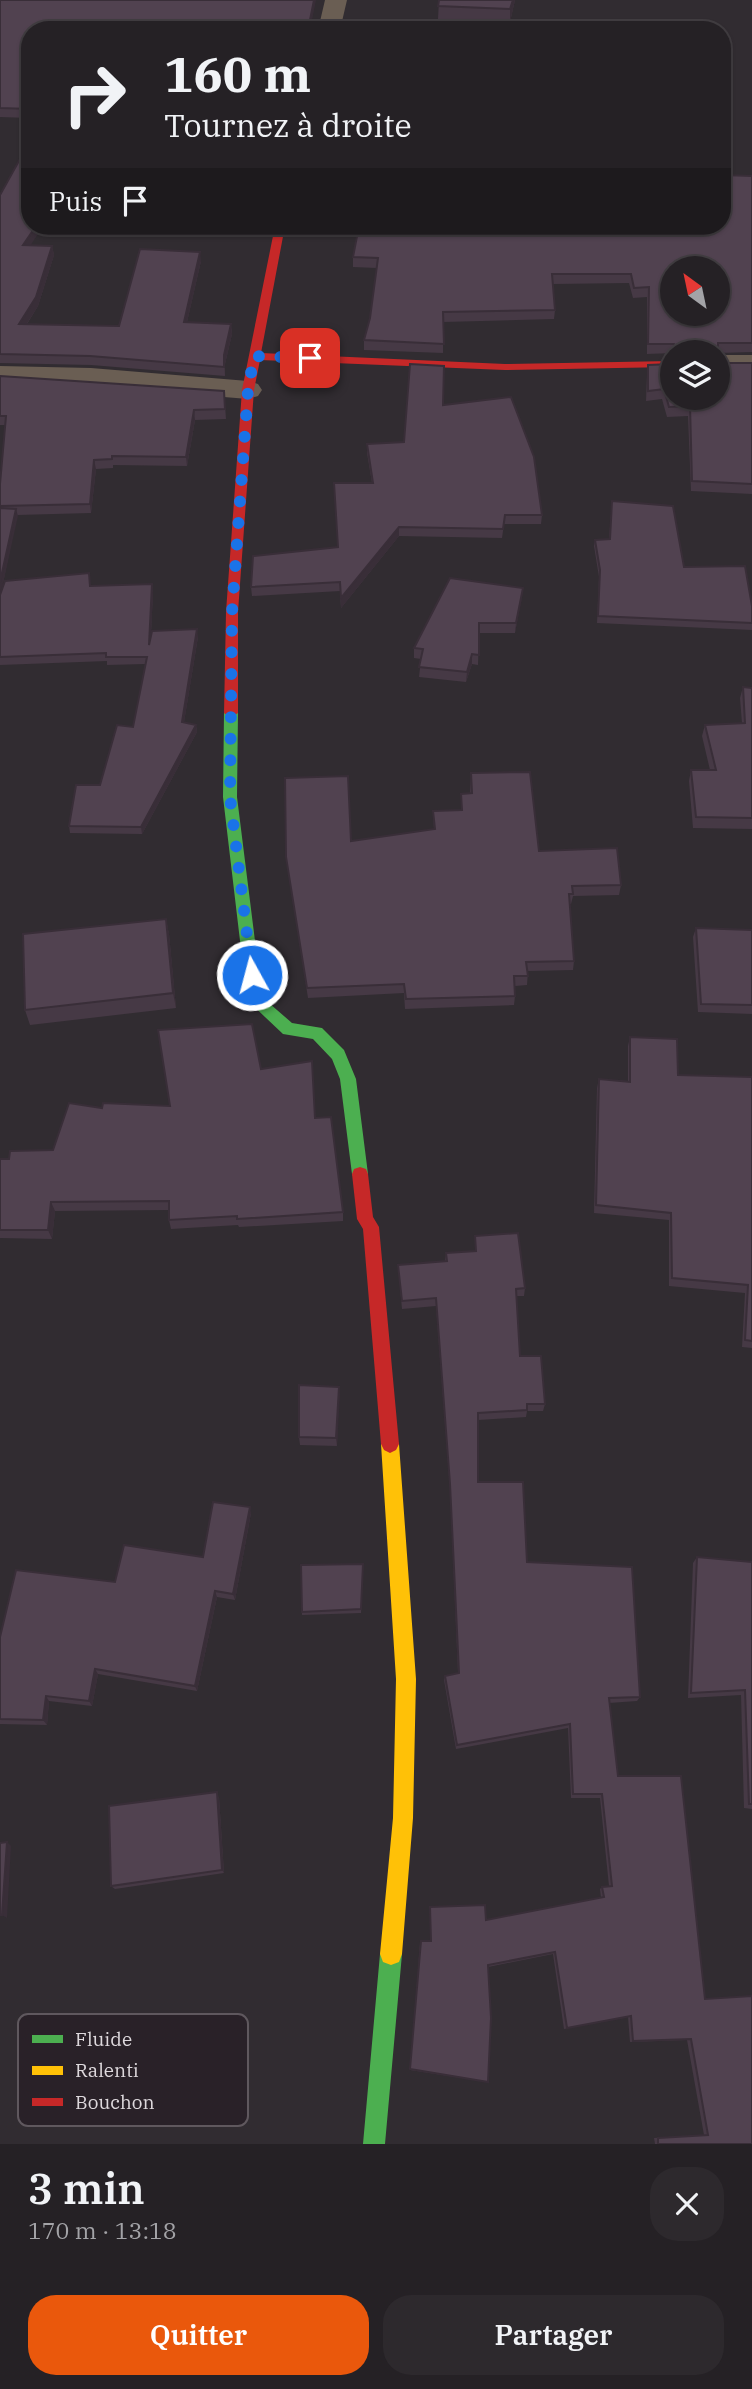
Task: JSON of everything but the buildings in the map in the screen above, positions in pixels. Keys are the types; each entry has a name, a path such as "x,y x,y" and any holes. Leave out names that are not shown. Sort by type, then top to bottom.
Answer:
{"street":[{"path":"331,21 337,0"},
{"path":"278,235 248,390 232,612 230,797 255,1000 288,1029 317,1033 338,1055 348,1079 365,1219 370,1227 394,1484 406,1679 403,1818 374,2144"},
{"path":"254,356 505,367 660,364"},
{"path":"730,363 752,363"},
{"path":"0,374 91,377 248,390"}],"traffic: fast":[{"path":"231,713 230,797 255,1000 288,1029 317,1033 338,1055 348,1079 360,1174"},
{"path":"374,2144 391,1954"}],"traffic: slow":[{"path":"390,1444 406,1679 403,1818 391,1954"}],"traffic: jam":[{"path":"231,713 232,612 248,390 278,235"},
{"path":"254,356 505,367 660,364"},
{"path":"360,1174 365,1219 371,1227 390,1444"}],"route":[{"path":"252,975 230,797 232,612 248,390 254,356 310,358"}]}
